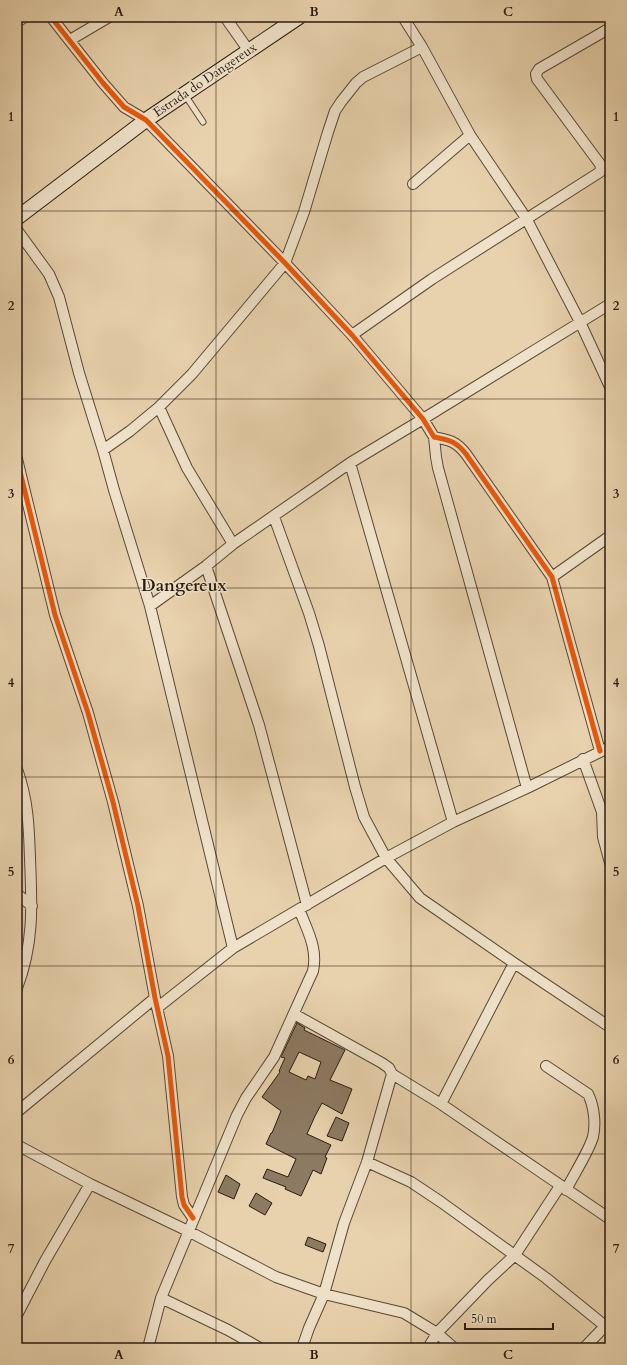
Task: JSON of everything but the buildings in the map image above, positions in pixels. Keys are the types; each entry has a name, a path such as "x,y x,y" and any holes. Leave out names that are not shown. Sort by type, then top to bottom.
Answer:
{"main road":[{"name":"Estrada do Dangereux","path":"17,218 146,120 299,17"}],"street":[{"path":"17,22 25,17"},
{"path":"51,17 124,107 146,120 285,263 352,335 424,419 434,437 438,468 527,788"},
{"path":"70,40 109,17"},
{"path":"226,17 250,51"},
{"path":"403,17 422,47 470,134 526,218 580,322 610,387"},
{"path":"352,335 432,279 600,172 600,164 537,79 536,74 539,70 610,28"},
{"path":"103,450 130,431 159,406 192,374 285,263 304,212 328,132 336,111 356,82 422,47"},
{"path":"413,184 470,134"},
{"path":"17,230 49,274 54,285 79,373 150,606 233,948"},
{"path":"150,606 206,566 233,544 350,463 610,304"},
{"path":"159,406 187,468 233,544"},
{"path":"434,437 452,441 460,446 552,577 600,751"},
{"path":"350,463 454,822"},
{"path":"18,464 55,615 88,713 114,802 138,906 169,1063 182,1197 184,1205 193,1218"},
{"path":"274,517 309,613 319,646 364,817 386,858 420,898 610,1027"},
{"path":"552,577 610,536"},
{"path":"148,1348 161,1298 237,1115 246,1098 274,1057 313,971 315,961 315,952 259,726 206,566"},
{"path":"17,1112 156,1003 233,948 386,858 454,822 610,747"},
{"path":"583,759 606,815 603,837 610,863"},
{"path":"17,769 28,808 32,906 29,947 23,973 17,988"},
{"path":"17,894 32,906"},
{"path":"441,1104 514,963"},
{"path":"294,1014 382,1063 389,1068 392,1074 441,1104 610,1219"},
{"path":"428,1348 437,1333 488,1280 515,1255 563,1188 588,1148 593,1137 594,1112 592,1101 588,1094 546,1066"},
{"path":"302,1348 324,1294 344,1223 367,1162 392,1074"},
{"path":"17,1145 90,1184 188,1231 276,1277 324,1294 404,1313 437,1333 454,1348"},
{"path":"367,1162 411,1182 424,1190 515,1255 609,1326 584,1348"},
{"path":"17,1315 45,1261 90,1184"},
{"path":"161,1298 228,1330 260,1348"}],"lane":[{"path":"184,94 203,122"}],"cycle path":[{"path":"51,17 124,107 146,120 285,263 352,335 423,419 434,437 452,442 459,446 466,454 552,577 600,751"},
{"path":"17,459 55,615 88,713 113,802 138,906 155,998 168,1056 182,1197 184,1205 193,1218"}],"district":[{"name":"Dangereux","path":"184,585"}]}
